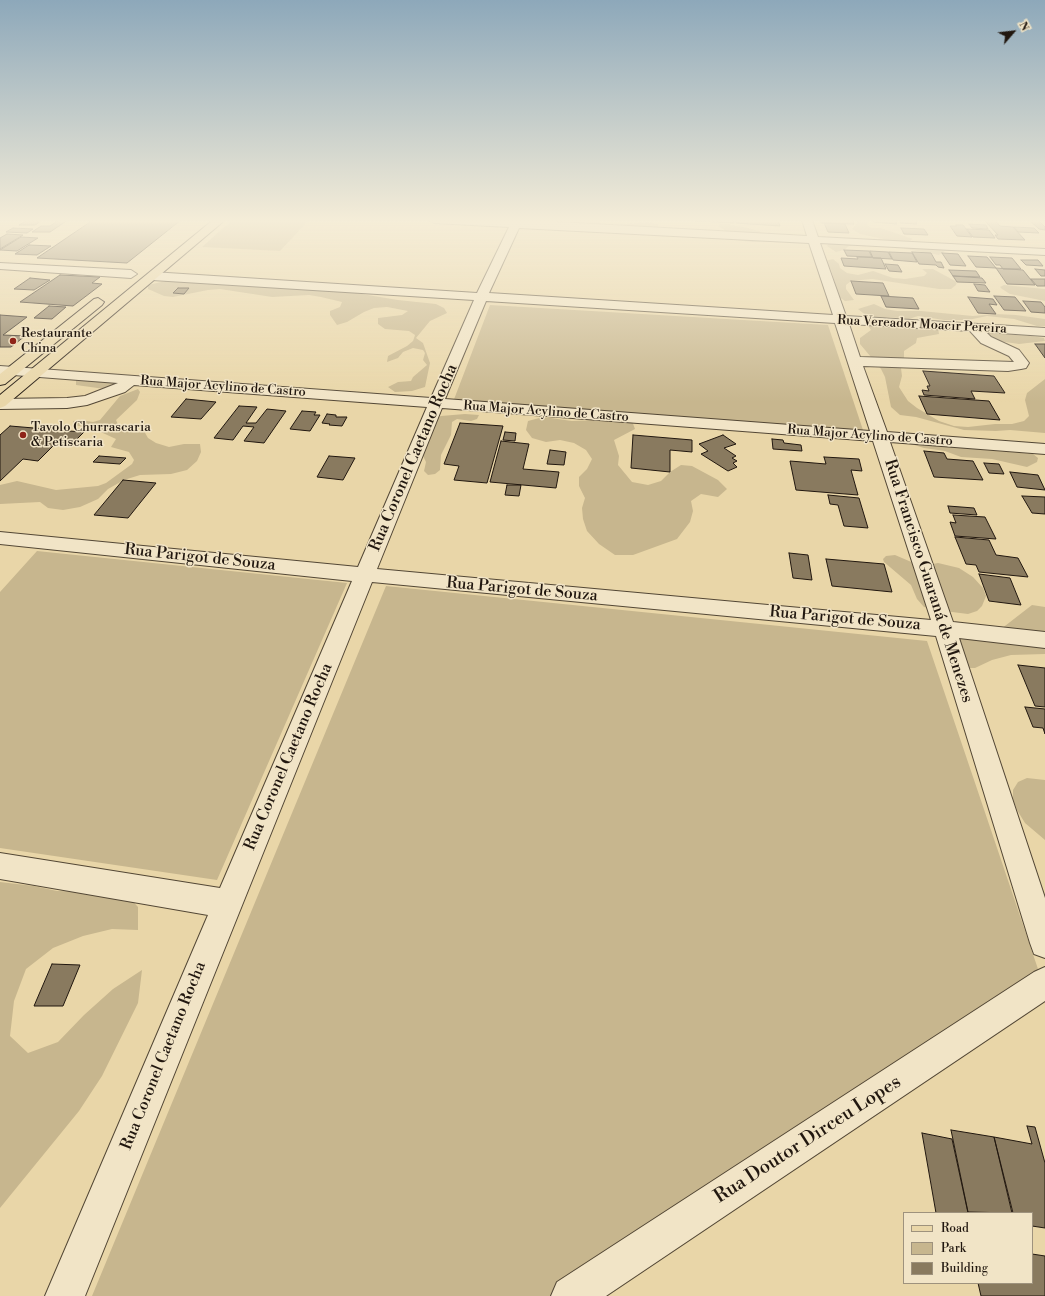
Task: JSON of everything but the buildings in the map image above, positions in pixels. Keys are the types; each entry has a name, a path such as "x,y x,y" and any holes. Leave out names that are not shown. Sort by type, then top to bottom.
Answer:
{"main road":[{"path":"120,284 124,280"},
{"path":"0,404 147,280"},
{"path":"0,381 6,371 108,293"}],"street":[{"name":"Rua Vereador Moacir Pereira","path":"226,280 1045,332"},
{"name":"Rua Coronel Caetano Rocha","path":"65,1296 436,403 489,280"},
{"name":"Rua Francisco Guaraná de Menezes","path":"828,280 945,629 1045,943"},
{"path":"854,361 1008,367 1022,365 1014,353 986,340 974,328"},
{"name":"Rua Major Acylino de Castro","path":"6,371 37,372 1045,449"},
{"path":"0,404 67,403 87,400 120,388 131,380"},
{"name":"Rua Parigot de Souza","path":"0,538 365,575 945,629 1045,640"},
{"path":"0,866 227,904"},
{"name":"Rua Doutor Dirceu Lopes","path":"570,1296 1045,983"}],"green space":[{"path":"168,280 179,280 332,289 398,300 436,304 444,308 447,313 430,321 416,338 423,343 430,363 425,387 412,391 395,392 388,387 398,382 411,381 413,377 427,365 423,360 425,353 423,350 413,348 403,352 398,358 387,362 388,356 407,346 413,341 415,335 409,331 385,329 378,324 378,318 402,315 408,311 387,307 374,308 347,322 337,325 330,315 330,311 340,307 342,302 321,297 309,295 272,297 220,289 173,297 164,296 148,289 148,285"},
{"path":"834,280 856,280 851,281 846,285 846,289 854,300 845,301 839,297"},
{"path":"882,280 954,280 957,282 951,289 939,289"},
{"path":"1004,285 1045,289 1045,301 1010,294 1000,287"},
{"path":"874,304 885,309 897,311 921,311 973,316 996,314 1016,315 1045,319 1045,326 1037,326 1014,319 987,316 968,320 944,320 918,316 909,319 890,317 880,318 938,328 939,334 917,338 916,343 904,351 904,363 901,368 902,376 899,387 908,401 917,408 939,421 954,426 968,427 1012,424 1024,421 1029,416 1025,400 1027,393 1045,379 1045,433 1010,430 964,430 916,417 900,415 891,407 885,377 881,369 860,344 860,338 871,330 867,324 874,319 868,317 858,309"},
{"path":"490,305 828,325 864,433 453,402"},
{"path":"987,333 1031,336 1044,338 1045,341 1019,344 990,339"},
{"path":"80,379 118,384 105,389 76,385 76,380"},
{"path":"138,389 140,392 137,400 116,420 119,427 129,431 144,431 148,438 156,443 169,447 184,444 200,444 201,452 197,461 187,470 171,474 140,475 124,480 108,489 98,499 80,507 63,510 48,508 40,502 0,504 0,485 17,481 56,490 98,486 106,483 132,464 134,460 129,452 111,447 116,439 92,428 73,425 73,421 81,420 93,422 100,420 120,396"},
{"path":"465,414 479,415 477,419 471,421 457,419 452,422 451,435 441,455 440,470 435,474 428,475 424,471 426,462 422,454 433,431 436,418 441,416"},
{"path":"543,417 572,421 632,421 635,429 614,440 619,456 618,465 632,482 648,485 661,481 670,472 681,465 692,466 718,480 727,489 718,497 701,494 691,501 693,511 690,522 677,539 633,555 615,555 599,544 587,531 583,519 582,508 585,498 579,486 579,477 587,469 592,459 586,450 574,443 560,440 546,442 532,438 526,430 528,421"},
{"path":"911,444 957,445 983,450 1033,454 1038,458 1037,462 1027,467 992,459 961,457 945,451 924,448"},
{"path":"37,551 347,583 217,880 0,848 0,592"},
{"path":"895,555 916,564 928,565 938,563 959,568 973,577 983,588 986,596 982,606 977,611 968,614 924,607 917,599 911,585 884,562 883,559 886,556"},
{"path":"386,586 927,641 1039,972 550,1296 92,1296"},
{"path":"1032,605 1045,607 1045,654 1011,655 992,660 975,668 964,668 953,638 992,636"},
{"path":"1027,778 1045,780 1045,840 1025,823 1017,810 1013,799 1013,790 1018,782"},
{"path":"0,882 34,886 57,891 109,892 128,896 138,907 138,930 112,929 83,936 53,948 26,969 14,1001 10,1036 28,1053 58,1042 84,1015 113,989 142,970 138,1003 102,1076 79,1111 0,1208"}],"place":[{"name":"Restaurante China","path":"13,341"},
{"name":"Tavolo Churrascaria & Petiscaria","path":"23,435"}]}
